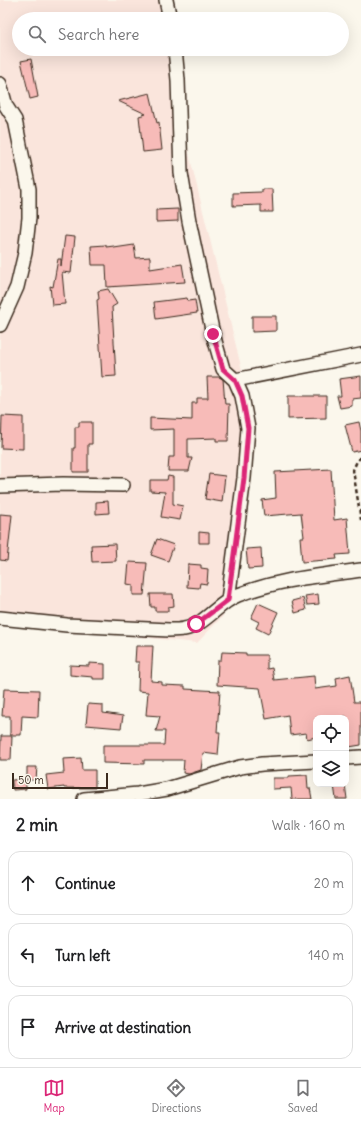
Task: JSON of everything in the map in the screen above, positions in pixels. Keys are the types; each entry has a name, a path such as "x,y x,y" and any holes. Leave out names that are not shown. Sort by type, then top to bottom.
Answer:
{"street":[{"path":"166,0 169,12"},
{"path":"176,56 178,80 181,172 189,221 213,334 223,369 235,380 242,396 248,428 244,478 228,600"},
{"path":"0,84 6,106 15,120 18,132 29,189 29,218 25,254 17,287 0,325"},
{"path":"235,380 361,355"},
{"path":"0,486 63,484 123,486"},
{"path":"0,618 67,625 169,630 185,629 196,624 228,600 263,586 290,579 361,570"},
{"path":"349,758 361,757"},
{"path":"84,799 138,794 166,789 240,767 270,763 313,761"}],"path":[{"path":"361,457 357,461 353,470 361,520"}],"shaded area":[{"path":"0,0 160,0 162,12 12,12 12,56 170,56 190,158 250,403 223,616 197,643 0,622"}],"building":[{"path":"31,59 38,97 30,99 21,61"},
{"path":"150,93 157,123 159,122 162,150 143,152 139,116 146,114 118,101"},
{"path":"262,189 272,189 273,212 261,212 261,205 233,206 233,193 262,192"},
{"path":"178,209 178,221 156,222 156,210"},
{"path":"65,236 75,237 71,273 62,272 65,304 52,305 50,286 53,287 58,259 61,259 61,266"},
{"path":"106,245 106,247 114,246 114,248 134,245 136,258 150,257 150,269 182,264 185,282 107,287 106,265 92,265 91,246"},
{"path":"108,289 117,304 112,307 116,376 102,377 97,300 99,299 98,291"},
{"path":"187,298 188,301 195,300 197,313 156,319 154,302"},
{"path":"252,316 276,316 276,331 252,332"},
{"path":"361,376 361,398 352,399 352,406 340,408 337,396 341,396 339,379"},
{"path":"207,377 219,377 223,379 225,404 229,404 228,441 216,441 216,438 188,439 188,458 192,458 189,471 168,471 169,457 174,457 174,429 150,430 150,418 192,420 192,403 197,403 197,398 208,398"},
{"path":"288,396 326,396 326,418 288,419"},
{"path":"2,416 23,417 23,449 1,448"},
{"path":"79,422 92,422 92,444 88,444 88,472 73,472 75,427 79,427"},
{"path":"359,422 361,431 361,450 352,452 345,425"},
{"path":"331,469 334,520 347,518 350,554 336,555 337,559 302,562 300,537 304,537 301,513 264,516 262,500 276,498 275,472"},
{"path":"209,474 225,476 222,502 205,499"},
{"path":"168,476 173,477 173,504 183,506 180,520 161,517 165,492 150,491 150,480 167,480"},
{"path":"108,501 109,513 96,514 96,502"},
{"path":"0,514 12,515 7,561 0,560"},
{"path":"199,532 209,533 209,543 199,543"},
{"path":"157,539 174,545 168,561 151,555"},
{"path":"115,544 116,561 92,562 91,545"},
{"path":"261,548 262,568 248,569 246,549"},
{"path":"129,562 147,563 144,595 133,595 133,585 127,584"},
{"path":"188,564 201,565 201,568 208,569 207,584 200,583 199,588 187,587"},
{"path":"150,594 173,594 174,606 168,607 168,611 155,611 155,607 151,607"},
{"path":"318,594 319,604 307,605 305,596"},
{"path":"303,598 306,610 295,613 292,601"},
{"path":"258,603 278,612 268,634 256,628 259,622 251,618"},
{"path":"136,646 153,646 151,681 162,682 162,685 185,686 185,689 220,691 217,732 220,732 218,755 203,753 201,770 189,774 183,773 184,760 144,760 144,764 103,763 103,745 164,745 165,731 156,731 160,716 146,715 148,692 138,691 139,662 135,662"},
{"path":"222,652 246,653 246,655 267,655 267,669 272,668 274,680 314,676 315,689 337,686 336,678 350,675 354,702 361,702 361,745 349,747 349,715 313,715 313,738 307,739 306,733 290,735 288,715 266,719 260,688 217,685 218,660 221,660"},
{"path":"89,663 105,664 105,679 93,679 93,677 70,675 70,665 89,666"},
{"path":"4,689 39,690 38,717 22,716 21,735 10,735 10,716 2,716"},
{"path":"88,704 103,705 103,713 123,716 121,728 86,725"},
{"path":"1,736 12,736 11,760 0,760"},
{"path":"81,758 82,770 95,770 95,788 64,787 48,789 46,775 64,773 63,759"},
{"path":"27,767 37,767 36,780 27,780"},
{"path":"307,775 308,788 310,788 312,799 292,799 291,788 273,789 273,778 289,778 289,776"},
{"path":"26,779 26,789 13,790 12,780"},
{"path":"334,787 345,787 347,799 336,799"}],"route":[{"path":"196,624 228,600 244,478 248,428 242,396 235,380 223,369 213,334"}]}
